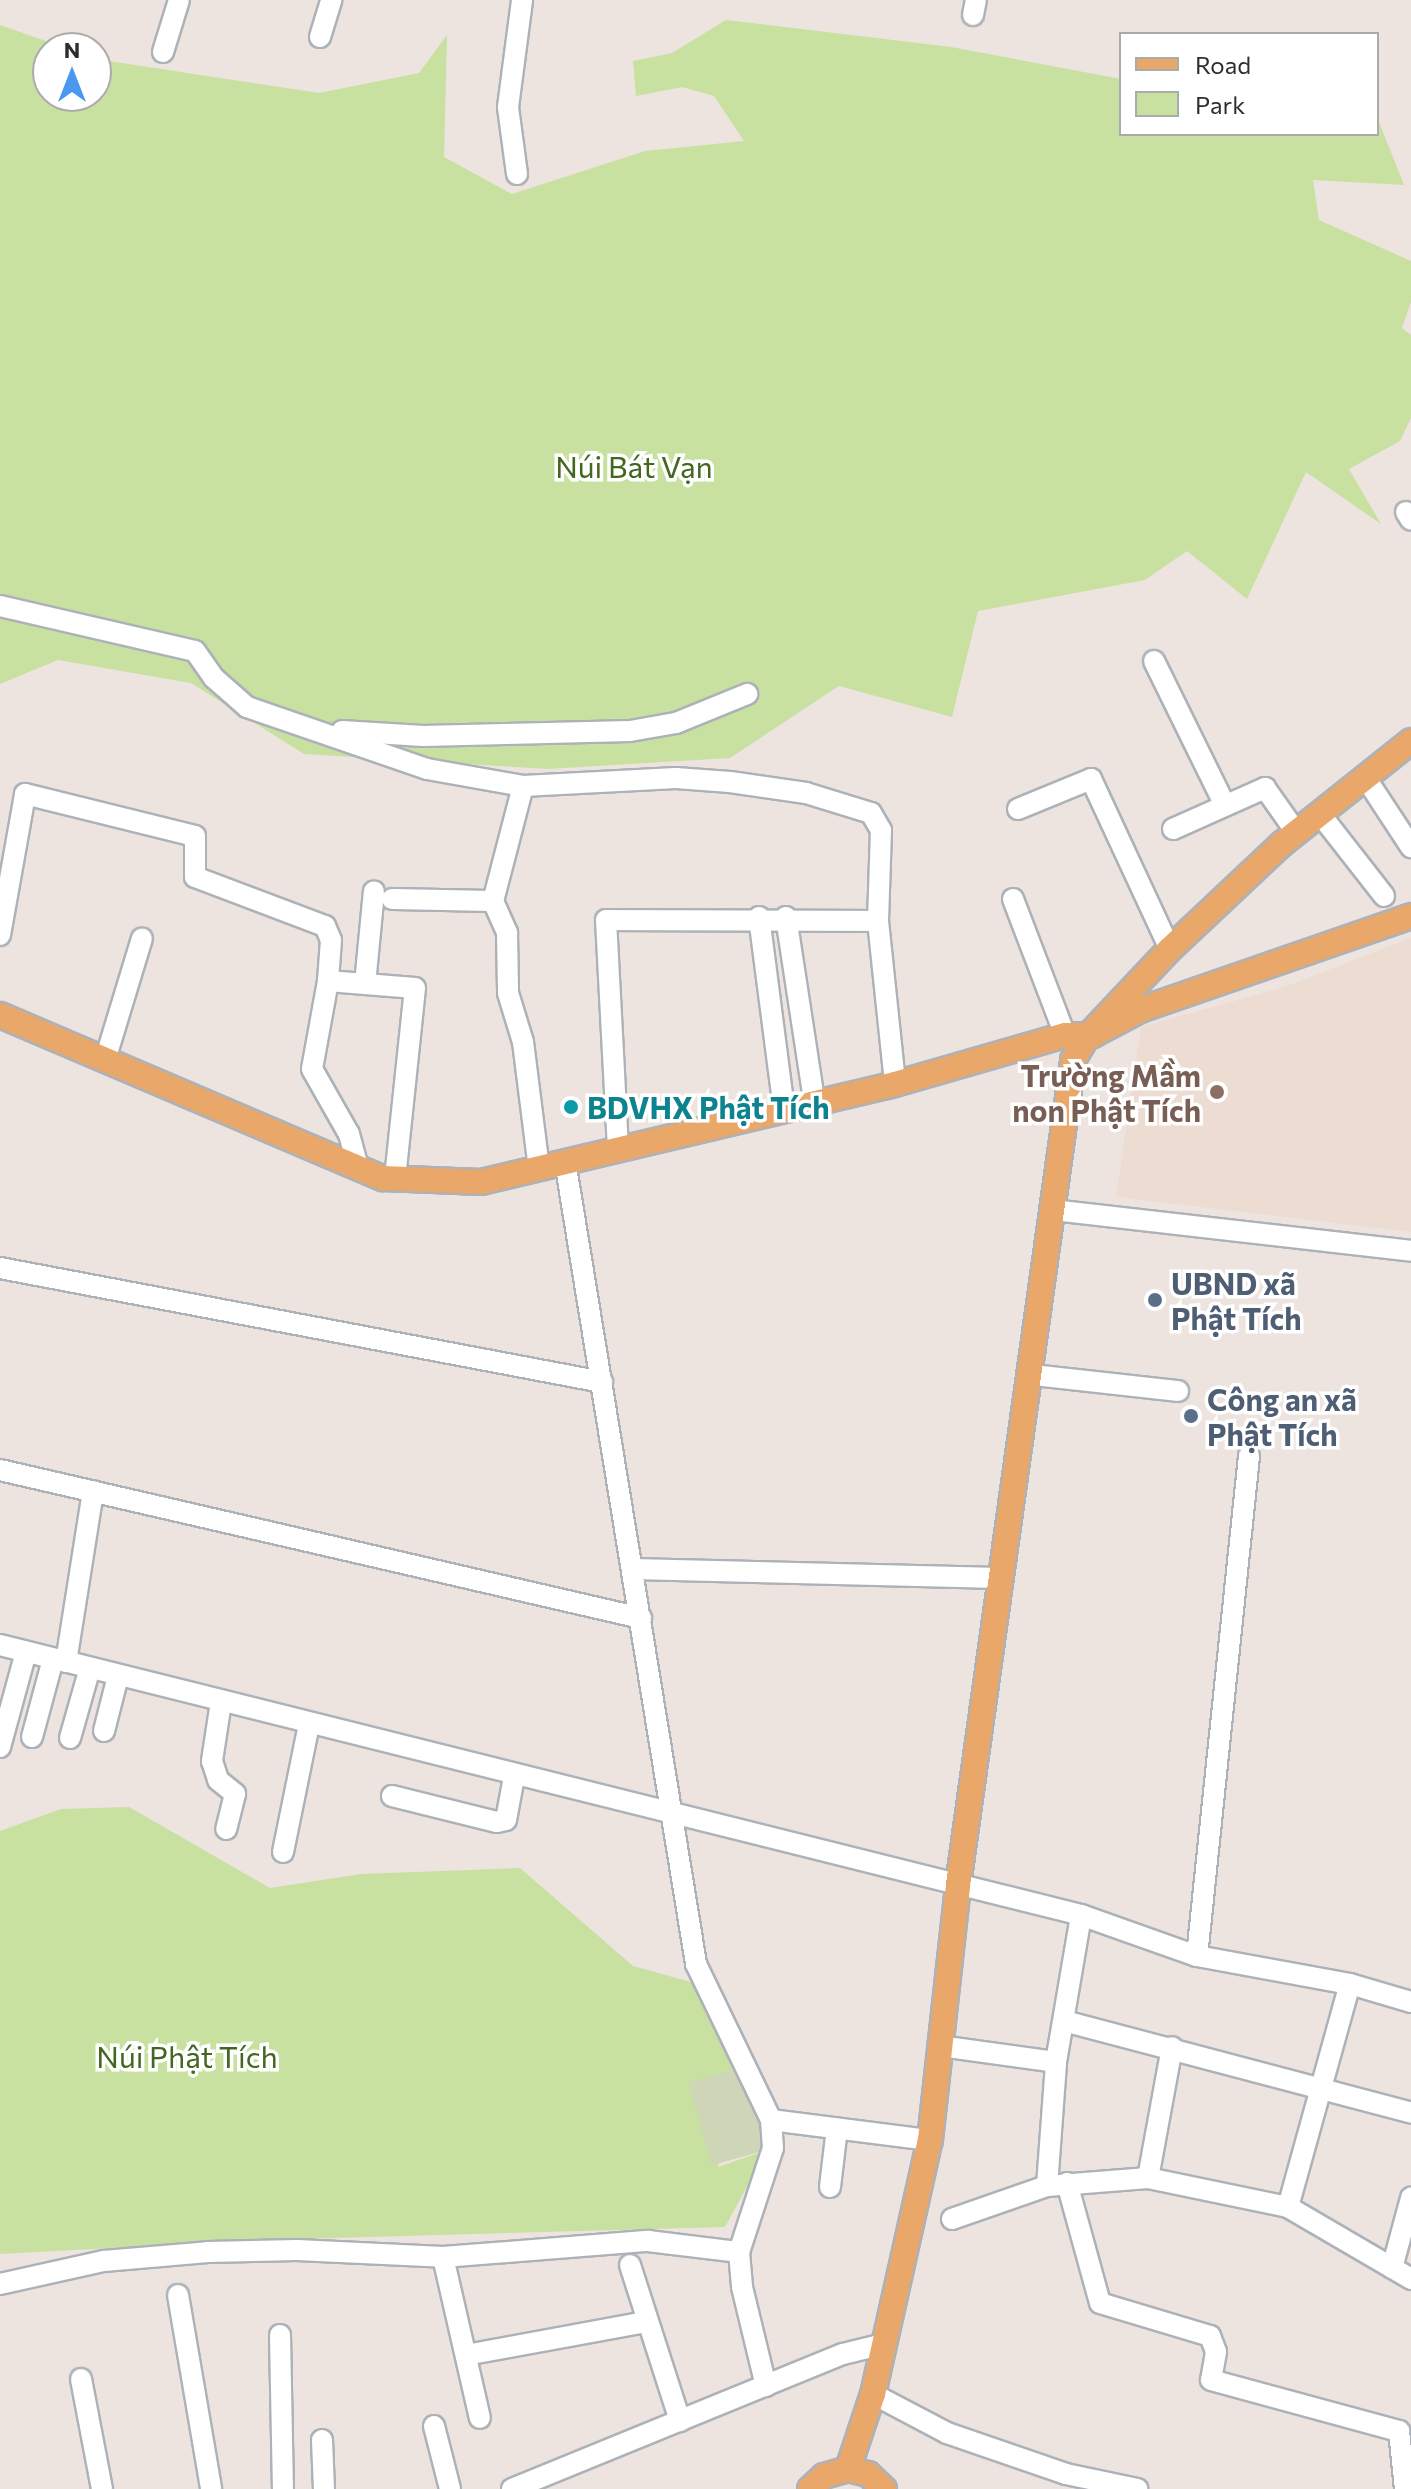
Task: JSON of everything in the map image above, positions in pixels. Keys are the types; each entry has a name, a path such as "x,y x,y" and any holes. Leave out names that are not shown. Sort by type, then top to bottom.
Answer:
{"main road":[{"path":"848,2469 873,2394 930,2140 958,1885 999,1578 1033,1375 1066,1086 1076,1036 1296,832 1411,741"},
{"path":"0,1015 358,1167 395,1179 481,1182 895,1084 1076,1036 1140,1010 1411,916"},
{"path":"810,2489 831,2472 848,2469 887,2487"}],"street":[{"path":"163,52 179,0"},
{"path":"320,37 331,0"},
{"path":"517,174 508,107 522,0"},
{"path":"0,606 195,651 214,678 247,707 330,731 427,769 523,786 676,778 730,782 806,793 871,813 881,830 878,921 895,1084"},
{"path":"1154,661 1224,803"},
{"path":"330,731 423,736 630,731 676,723 747,694"},
{"path":"1365,777 1411,847"},
{"path":"1018,809 1091,779 1170,949"},
{"path":"523,786 493,901 507,933 508,993 523,1042 539,1168"},
{"path":"1173,829 1224,803 1265,788 1296,832"},
{"path":"0,935 25,794 195,836 195,877 325,926 331,940 328,981 312,1069 349,1134 358,1167"},
{"path":"1320,814 1384,896"},
{"path":"365,984 383,895 493,901"},
{"path":"1013,899 1076,1036"},
{"path":"759,917 784,1110"},
{"path":"618,1149 606,920 786,917 878,921"},
{"path":"786,917 814,1101"},
{"path":"105,1060 142,938"},
{"path":"328,981 415,988 395,1179"},
{"path":"565,1161 696,1964 771,2120 773,2148 739,2252 742,2287 766,2386"},
{"path":"1053,1210 1411,1251"},
{"path":"0,1268 602,1382"},
{"path":"1033,1375 1178,1391"},
{"path":"1197,1956 1249,1456"},
{"path":"0,1470 641,1618"},
{"path":"32,1737 59,1660 93,1491"},
{"path":"633,1569 999,1578"},
{"path":"0,1645 674,1818 1081,1915 1197,1956 1350,1984 1411,2002"},
{"path":"0,1747 26,1652"},
{"path":"70,1738 90,1668"},
{"path":"104,1731 118,1676"},
{"path":"221,1702 212,1761 218,1780 235,1794 226,1829"},
{"path":"283,1852 309,1724"},
{"path":"392,1796 497,1822 506,1820 514,1777"},
{"path":"1081,1915 1056,2062 1057,2185 1100,2303 1210,2336 1216,2352 1211,2380 1399,2431 1405,2489"},
{"path":"1288,2207 1350,1984"},
{"path":"1064,2021 1172,2047 1411,2113"},
{"path":"940,2046 1056,2062"},
{"path":"1148,2178 1172,2047"},
{"path":"771,2120 930,2140"},
{"path":"830,2187 837,2128"},
{"path":"952,2219 1057,2185 1148,2178 1288,2207 1411,2279"},
{"path":"1392,2268 1410,2203"},
{"path":"0,2284 104,2261 208,2252 297,2250 443,2257 648,2241 739,2252"},
{"path":"443,2257 480,2418"},
{"path":"630,2265 645,2322 680,2421"},
{"path":"178,2295 211,2489"},
{"path":"466,2355 645,2322"},
{"path":"280,2335 283,2489"},
{"path":"512,2489 843,2354 884,2344"},
{"path":"81,2379 102,2489"},
{"path":"873,2394 947,2433 1066,2474 1137,2489"},
{"path":"434,2426 450,2489"},
{"path":"322,2440 324,2489"}],"shaded area":[{"path":"1411,938 1411,1232 1116,1197 1141,1027 1287,986"}],"green space":[{"name":"Núi Bát Vạn","path":"726,20 951,47 1119,79 1119,136 1379,136 1379,122 1404,185 1313,180 1319,220 1411,261 1411,302 1402,328 1411,335 1411,418 1400,441 1349,469 1381,524 1306,472 1247,599 1187,551 1145,580 978,611 952,717 839,686 730,758 548,769 304,754 191,683 58,660 0,684 0,25 32,36 32,112 112,112 112,61 319,93 419,73 447,35 444,157 512,194 645,151 744,141 714,96 682,87 636,96 633,61 672,53"},
{"name":"Núi Phật Tích","path":"129,1807 270,1888 361,1874 520,1868 633,1966 698,1984 743,2067 718,2167 767,2150 725,2227 262,2240 0,2254 0,1831 61,1809"},
{"path":"743,2067 767,2150 712,2165 688,2083"}],"place":[{"name":"Trường Mầm non Phật Tích","path":"1217,1092"},
{"name":"BDVHX Phật Tích","path":"571,1107"},
{"name":"UBND xã Phật Tích","path":"1155,1300"},
{"name":"Công an xã Phật Tích","path":"1191,1416"}]}
